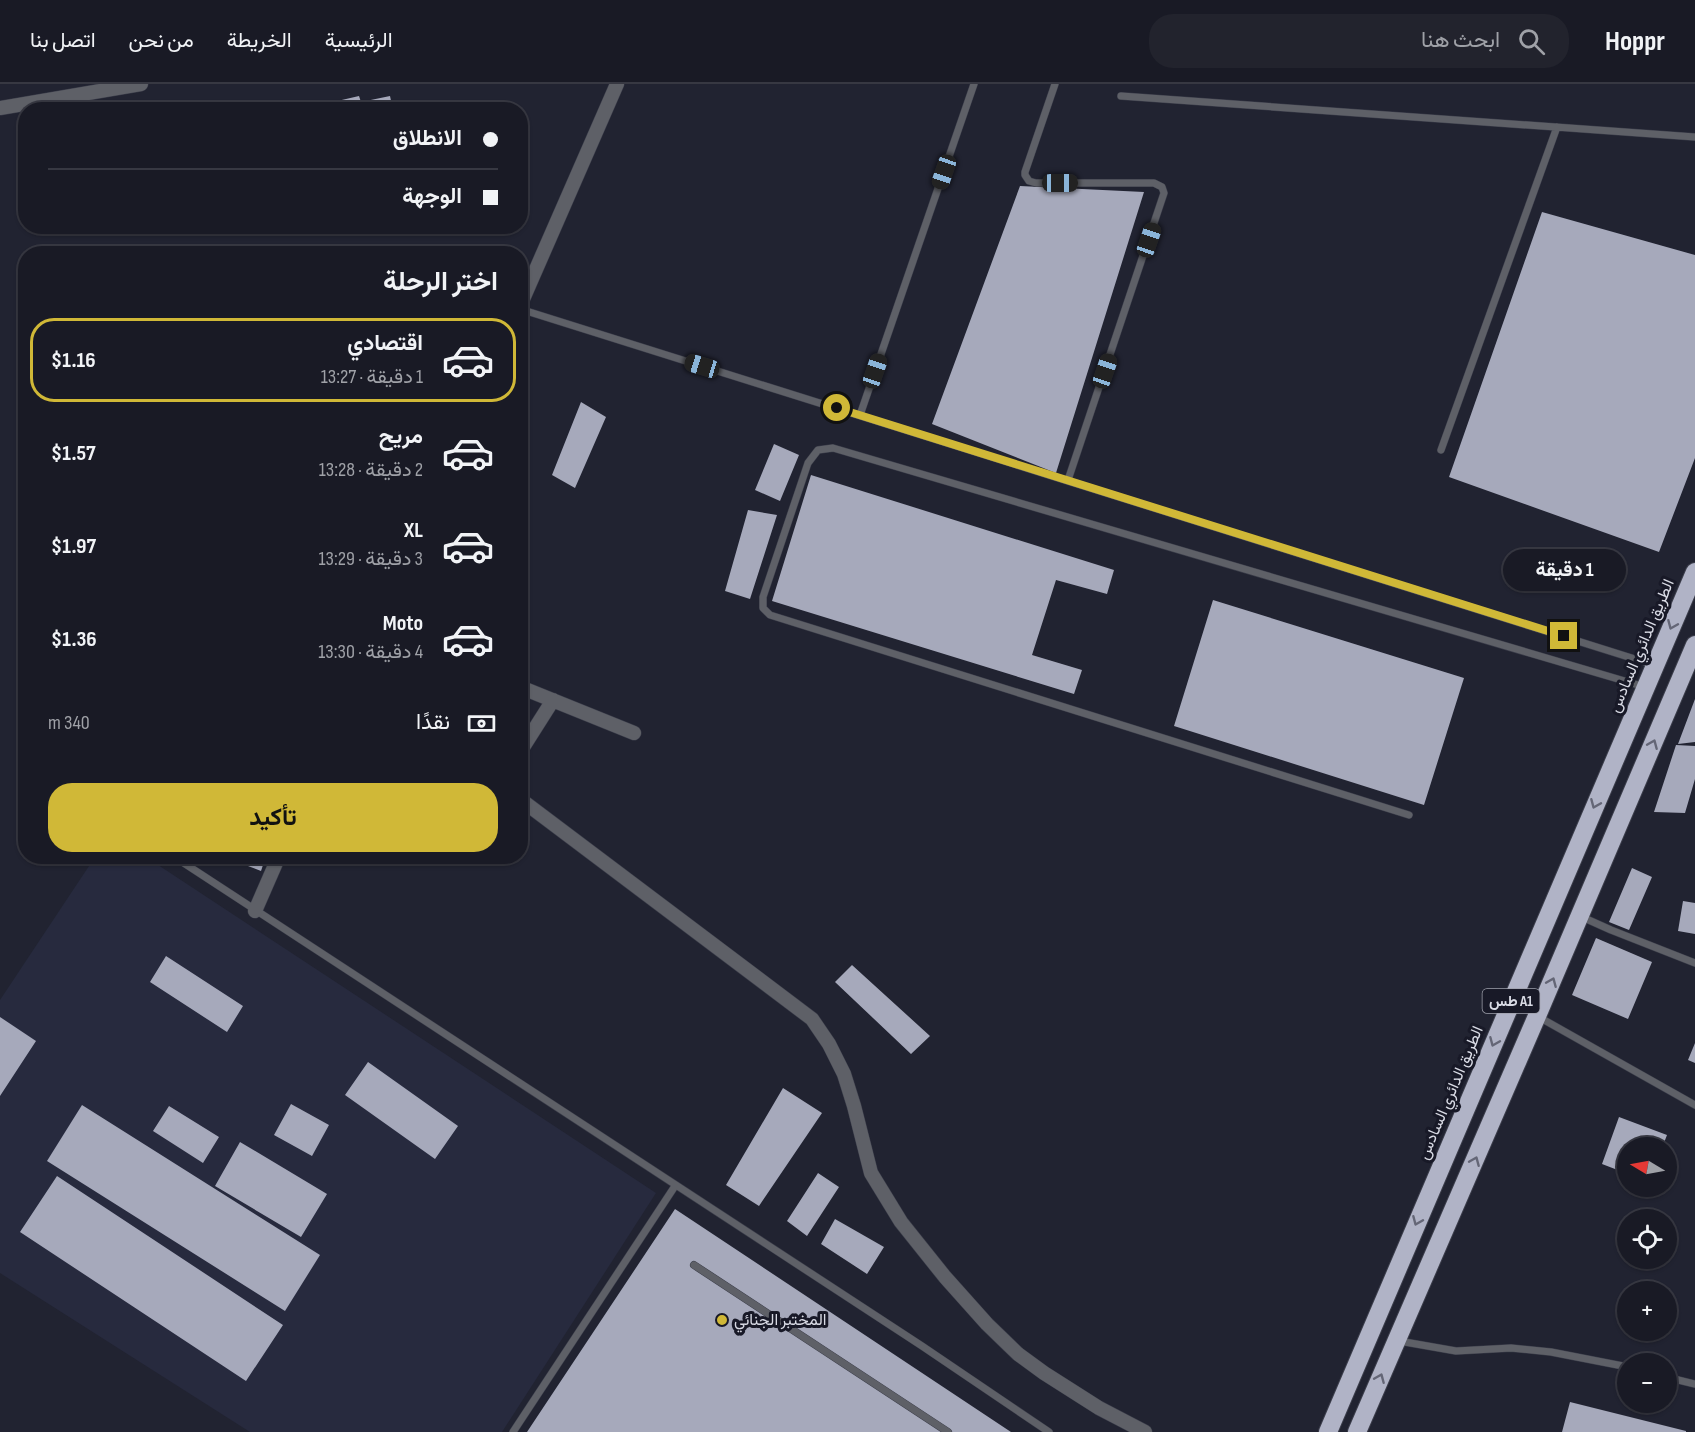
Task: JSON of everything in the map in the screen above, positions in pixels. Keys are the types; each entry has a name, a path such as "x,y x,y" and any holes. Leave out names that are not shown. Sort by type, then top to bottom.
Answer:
{"highway":[{"name":"الطريق الدائري السادس","path":"1328,1432 1695,572"},
{"name":"طس A1","path":"1357,1432 1695,645"}],"street":[{"path":"35,102 141,84"},
{"path":"528,289 617,84"},
{"path":"0,108 18,105"},
{"path":"528,690 634,733"},
{"path":"528,739 553,700"},
{"path":"528,805 812,1019 829,1044 844,1074 871,1173 901,1222 945,1277 987,1324 1018,1354 1099,1408 1145,1432"},
{"path":"255,911 276,864"}],"lane":[{"path":"860,415 974,84"},
{"path":"1055,84 1025,172 1029,181 1036,183 1154,183 1162,187 1164,193 1068,480"},
{"path":"1121,96 1695,137"},
{"path":"1441,450 1557,128"},
{"path":"528,310 1655,665"},
{"path":"1409,816 770,615 763,608 763,597 808,463 818,450 833,448 1645,687"},
{"path":"185,864 922,1346 1049,1432"},
{"path":"1580,915 1611,930 1695,963"},
{"path":"1537,1016 1695,1105"},
{"path":"513,1432 675,1186"},
{"path":"694,1265 948,1432"},
{"path":"1397,1340 1456,1351 1511,1348 1551,1352 1617,1365"},
{"path":"1677,1380 1695,1384"}],"shaded area":[{"path":"90,864 157,864 656,1193 502,1432 250,1432 0,1273 0,1000"}],"building":[{"path":"359,96 361,102 333,102"},
{"path":"390,96 391,102 361,102"},
{"path":"1020,186 1144,192 1056,473 932,424"},
{"path":"1542,212 1695,255 1695,458 1659,552 1449,477"},
{"path":"581,402 606,417 575,488 552,475"},
{"path":"774,444 799,455 780,501 755,490"},
{"path":"811,475 1114,570 1107,594 1056,580 1032,655 1082,670 1074,694 772,601"},
{"path":"748,510 777,515 750,599 725,591"},
{"path":"1213,600 1464,678 1424,805 1174,726"},
{"path":"1695,699 1695,742 1678,744"},
{"path":"1676,745 1695,746 1695,779 1685,813 1654,812"},
{"path":"249,864 263,864 261,871 248,866"},
{"path":"1632,868 1652,877 1629,930 1609,922"},
{"path":"1683,901 1695,903 1695,934 1678,931"},
{"path":"1596,938 1652,962 1628,1019 1572,995"},
{"path":"166,956 243,1006 227,1032 150,982"},
{"path":"852,965 930,1036 911,1054 835,982"},
{"path":"0,1017 36,1041 0,1096"},
{"path":"1695,1043 1695,1063 1688,1060"},
{"path":"368,1062 458,1126 435,1159 345,1095"},
{"path":"783,1088 822,1113 759,1206 726,1185"},
{"path":"291,1104 329,1125 312,1156 274,1135"},
{"path":"82,1105 320,1255 285,1311 47,1161"},
{"path":"169,1106 219,1137 203,1163 153,1131"},
{"path":"1619,1117 1667,1135 1666,1137 1617,1137 1617,1170 1602,1164"},
{"path":"240,1142 327,1194 301,1237 215,1186"},
{"path":"818,1173 839,1187 807,1236 787,1221"},
{"path":"57,1176 283,1325 246,1381 20,1232"},
{"name":"المختبر الجنائي","path":"675,1209 1011,1432 527,1432"},
{"path":"835,1219 884,1247 867,1274 821,1244"},
{"path":"1570,1402 1686,1431 1686,1432 1562,1432"}],"place":[{"name":"المختبر الجنائي","path":"722,1320"}],"route":[{"path":"837,408 1564,636"}]}
